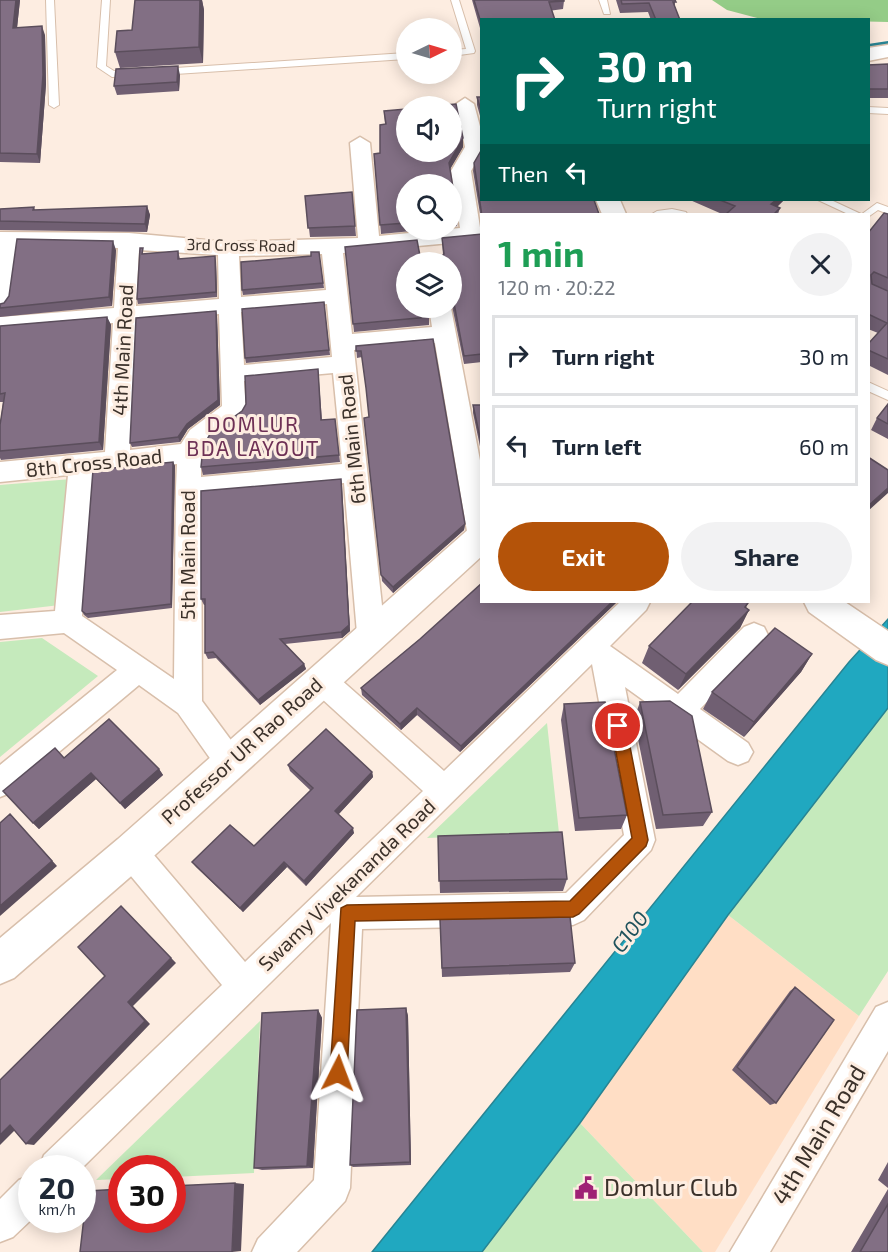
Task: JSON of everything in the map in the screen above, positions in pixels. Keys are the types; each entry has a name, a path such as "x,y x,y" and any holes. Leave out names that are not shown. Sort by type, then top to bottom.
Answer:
{"street":[{"path":"870,55 888,51"},
{"path":"465,104 475,147 461,171 476,234"},
{"path":"360,143 369,242"},
{"name":"3rd Cross Road","path":"5,239 129,240 228,249 369,242 429,246 476,234"},
{"path":"0,304 5,239"},
{"name":"4th Main Road","path":"117,460 129,240"},
{"name":"6th Main Road","path":"333,245 371,633"},
{"path":"189,453 198,436 234,410 228,249"},
{"path":"0,325 338,296"},
{"path":"442,318 480,531"},
{"path":"233,374 445,334"},
{"name":"8th Cross Road","path":"0,472 189,453"},
{"name":"5th Main Road","path":"188,704 189,453"},
{"path":"68,621 81,464"},
{"path":"188,488 355,472"},
{"name":"Professor UR Rao Road","path":"0,964 131,852 371,633 480,538"},
{"name":"Swamy Vivekananda Road","path":"70,1155 244,986 340,906 444,790 598,652 636,603"},
{"path":"830,609 888,650"},
{"path":"0,627 68,621 188,704 229,761"},
{"path":"680,711 754,635"},
{"path":"598,652 738,752"},
{"path":"271,1252 332,1188 340,906 573,909 640,840 598,652"},
{"path":"0,783 137,670"},
{"path":"320,679 444,790"},
{"path":"131,852 244,986"},
{"name":"4th Main Road","path":"749,1252 888,1019"},
{"path":"0,1224 18,1207"}],"lane":[{"path":"50,0 54,105"},
{"path":"106,0 101,67 112,74 138,73"},
{"path":"455,0 461,18"},
{"path":"603,0 607,12"},
{"path":"462,22 471,51 462,52"},
{"path":"150,73 396,57"},
{"path":"870,110 888,111"},
{"path":"825,201 854,213"},
{"path":"868,213 877,207 888,211"},
{"path":"870,387 888,396"}],"shaded area":[{"path":"728,915 859,1016 715,1252 703,1252 580,1123"}],"green space":[{"path":"712,0 888,0 888,22 870,22 870,18 757,18 727,10"},
{"path":"71,479 60,605 0,612 0,485"},
{"path":"42,638 98,676 0,757 0,642"},
{"path":"888,708 888,971 859,1016 728,915"},
{"path":"547,723 559,833 427,838"},
{"path":"260,1021 254,1173 186,1176 186,1155 122,1155"},
{"name":"Domlur Club","path":"580,1123 703,1252 482,1252"},
{"path":"108,1168 108,1180 96,1180"}],"water":[{"path":"888,619 888,708 728,915 580,1123 482,1252 372,1252 849,662"}],"building":[{"path":"0,0 16,0 13,28 42,26 43,75 37,154 0,153"},
{"path":"135,0 200,0 199,47 115,52 117,31 132,30"},
{"path":"474,0 564,0 549,2 554,18 480,20"},
{"path":"621,0 675,0 676,2 673,2 679,18 655,18 649,3 622,4"},
{"path":"888,64 888,89 870,89 870,65"},
{"path":"178,66 177,82 114,86 116,69"},
{"path":"396,110 396,162 450,162 451,174 396,174 396,224 380,225 374,154 380,153 380,125 386,124 384,111"},
{"path":"480,152 480,201 594,201 599,213 482,213 474,163"},
{"path":"352,192 355,226 308,228 305,196"},
{"path":"722,201 775,201 771,204 780,208 775,213 727,213 735,206"},
{"path":"147,206 145,224 0,221 0,209"},
{"path":"884,213 888,214 888,278 874,272 871,275 872,284 888,291 888,359 870,351 870,342 887,323 870,315 870,230"},
{"path":"480,234 480,354 464,356 457,318 462,318 462,252 444,252 442,240 462,240 462,236"},
{"path":"17,239 113,241 109,297 0,308 0,304 4,303 9,296"},
{"path":"417,240 419,252 396,252 396,318 418,318 353,324 345,247"},
{"path":"140,248 143,248 142,254 178,251 178,259 215,256 216,292 137,299"},
{"path":"311,252 319,252 323,283 242,290 241,262 311,256"},
{"path":"324,302 329,350 245,358 242,309"},
{"path":"216,311 218,400 187,424 178,437 130,443 136,318"},
{"path":"107,317 99,442 0,451 0,425 5,393 0,394 0,326"},
{"path":"433,339 465,524 393,587 381,575 364,418 369,417 366,388 361,351 356,351 356,346"},
{"path":"318,369 321,420 335,419 339,455 201,467 203,447 210,434 242,411 246,404 245,376"},
{"path":"888,404 888,424 877,418"},
{"path":"473,405 480,405 480,438"},
{"path":"870,458 888,470 888,488 870,504"},
{"path":"173,462 171,604 86,614 82,611 93,470"},
{"path":"341,479 349,625 341,632 280,639 304,664 258,700 213,652 205,653 205,599 201,599 201,491"},
{"path":"480,585 480,603 611,603 461,746 417,708 400,724 361,688"},
{"path":"691,603 748,603 745,607 749,610 686,674 649,646"},
{"path":"775,628 812,654 754,722 712,692"},
{"path":"670,701 692,716 712,812 663,815 640,702"},
{"path":"605,702 627,815 579,818 564,704"},
{"path":"109,719 159,769 120,803 91,773 33,823 3,791 55,748 64,758"},
{"path":"326,729 372,772 335,811 353,828 304,881 284,862 240,908 192,862 230,825 254,846 313,788 288,765"},
{"path":"10,814 52,861 0,906 0,823"},
{"path":"562,832 567,879 439,881 438,836"},
{"path":"121,906 171,958 128,1002 145,1021 26,1144 10,1125 0,1135 0,1080 105,976 78,947"},
{"path":"570,917 575,963 442,968 440,919"},
{"path":"795,987 834,1020 776,1103 737,1067"},
{"path":"406,1008 410,1162 350,1165 357,1010"},
{"path":"318,1010 307,1166 254,1168 262,1013"},
{"path":"235,1183 232,1252 80,1252 82,1233 96,1233 96,1190 108,1190 108,1233 186,1233 186,1185"},
{"path":"888,1204 888,1252 860,1252"}],"waterway":[{"path":"870,46 888,43"}],"place":[{"name":"Domlur Club","path":"586,1188"}],"district":[{"name":"DOMLUR BDA LAYOUT","path":"253,437"}],"route":[{"path":"338,1073 347,913 573,909 640,840 618,726"}],"water label":[{"name":"C100","path":"630,932"}]}
